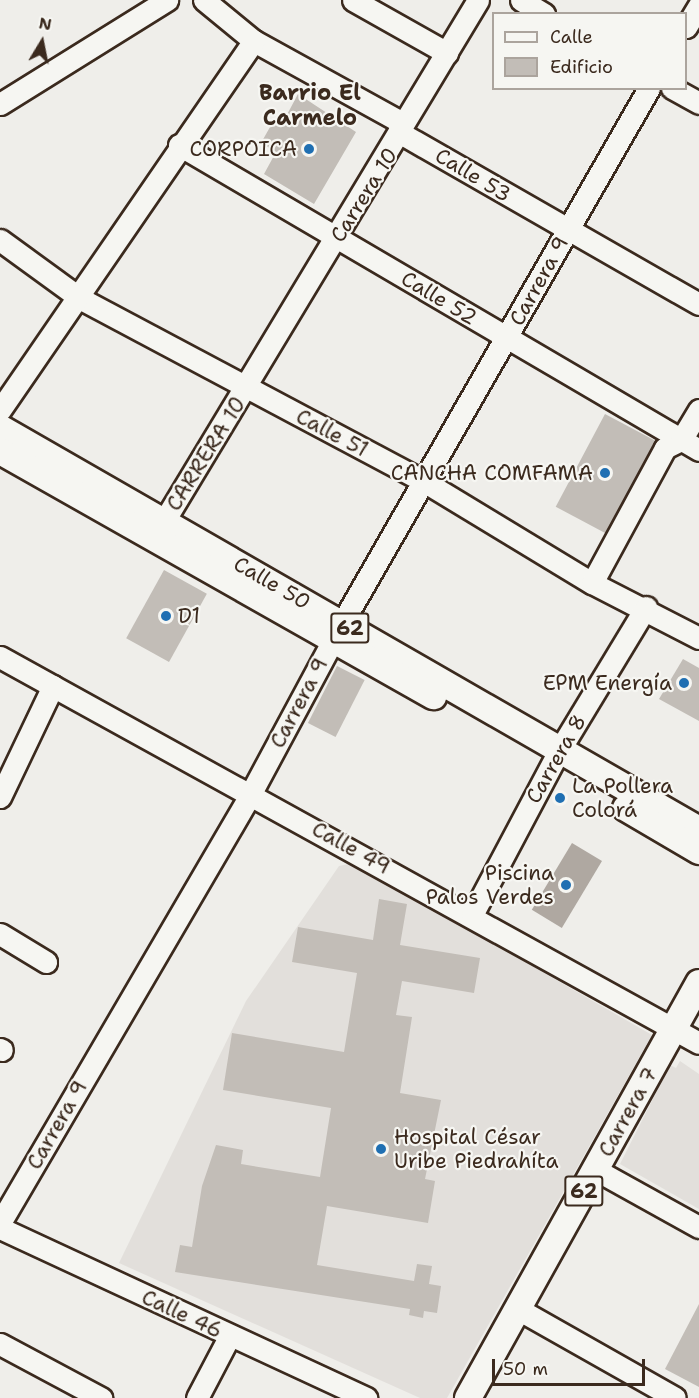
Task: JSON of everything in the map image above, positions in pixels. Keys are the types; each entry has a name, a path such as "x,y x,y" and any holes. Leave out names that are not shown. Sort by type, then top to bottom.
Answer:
{"main road":[{"name":"Calle 50","path":"0,428 164,521 338,631"},
{"name":"Calle 50","path":"0,451 338,631 556,757 699,830"},
{"name":"Calle 50","path":"556,757 699,851"},
{"name":"Carrera 7","path":"468,1398 699,983"}],"street":[{"path":"0,104 167,0"},
{"name":"Calle 53","path":"204,0 254,40 397,120 402,134 567,231 699,304"},
{"path":"353,0 447,53"},
{"name":"Carrera 10","path":"248,388 402,134 478,0"},
{"path":"521,0 541,12"},
{"path":"687,25 699,5"},
{"path":"0,410 81,299 179,145 254,40"},
{"name":"Carrera 9","path":"0,1223 251,793 338,631 648,90"},
{"path":"675,90 699,104"},
{"name":"Calle 52","path":"179,145 690,445"},
{"name":"Calle 51","path":"0,240 81,299 424,482 592,583 646,608 699,638"},
{"name":"CARRERA 10","path":"164,521 248,388"},
{"path":"592,583 665,448 690,445 699,410"},
{"name":"Carrera 8","path":"472,915 556,757 646,608"},
{"name":"Calle 49","path":"0,657 472,915 699,1043"},
{"path":"0,797 53,686"},
{"path":"0,934 46,962"},
{"path":"596,1170 699,1227"},
{"name":"Calle 46","path":"0,1228 229,1337 366,1398"},
{"path":"518,1308 675,1398"},
{"path":"197,1398 229,1337"},
{"path":"0,1344 100,1398"}],"shaded area":[{"name":"Piscina Palos Verdes","path":"572,843 602,861 562,928 532,910"},
{"name":"Hospital César Uribe Piedrahíta","path":"353,863 652,1035 447,1398 420,1398 119,1263 246,1001 339,866"},
{"path":"680,1061 699,1074 699,1209 620,1164 670,1065 676,1068"}],"building":[{"name":"CORPOICA","path":"298,94 356,132 314,204 264,174 276,152 261,143 274,120 282,124"},
{"name":"CANCHA COMFAMA","path":"605,414 655,441 606,533 556,507"},
{"name":"D1","path":"164,570 207,594 169,662 126,638"},
{"name":"EPM Energía","path":"683,659 699,668 699,721 659,699"},
{"path":"337,666 365,680 336,737 308,723"},
{"path":"379,899 407,904 400,945 480,958 474,993 402,981 396,1015 412,1017 400,1093 441,1100 425,1179 435,1181 428,1223 327,1206 317,1265 414,1281 417,1264 432,1266 429,1284 441,1286 437,1313 424,1311 423,1318 409,1315 410,1309 175,1272 180,1245 192,1247 202,1186 216,1145 243,1150 241,1164 320,1177 331,1108 223,1090 232,1033 344,1052 357,973 292,962 298,927 373,940"},
{"path":"699,1304 699,1387 665,1369"}],"place":[{"name":"CORPOICA","path":"309,149"},
{"name":"CANCHA COMFAMA","path":"605,473"},
{"name":"D1","path":"166,616"},
{"name":"EPM Energía","path":"684,683"},
{"name":"La Pollera Colorá","path":"560,798"},
{"name":"Piscina Palos Verdes","path":"566,885"},
{"name":"Hospital César Uribe Piedrahíta","path":"381,1149"}],"district":[{"name":"Barrio El Carmelo","path":"310,104"}]}
